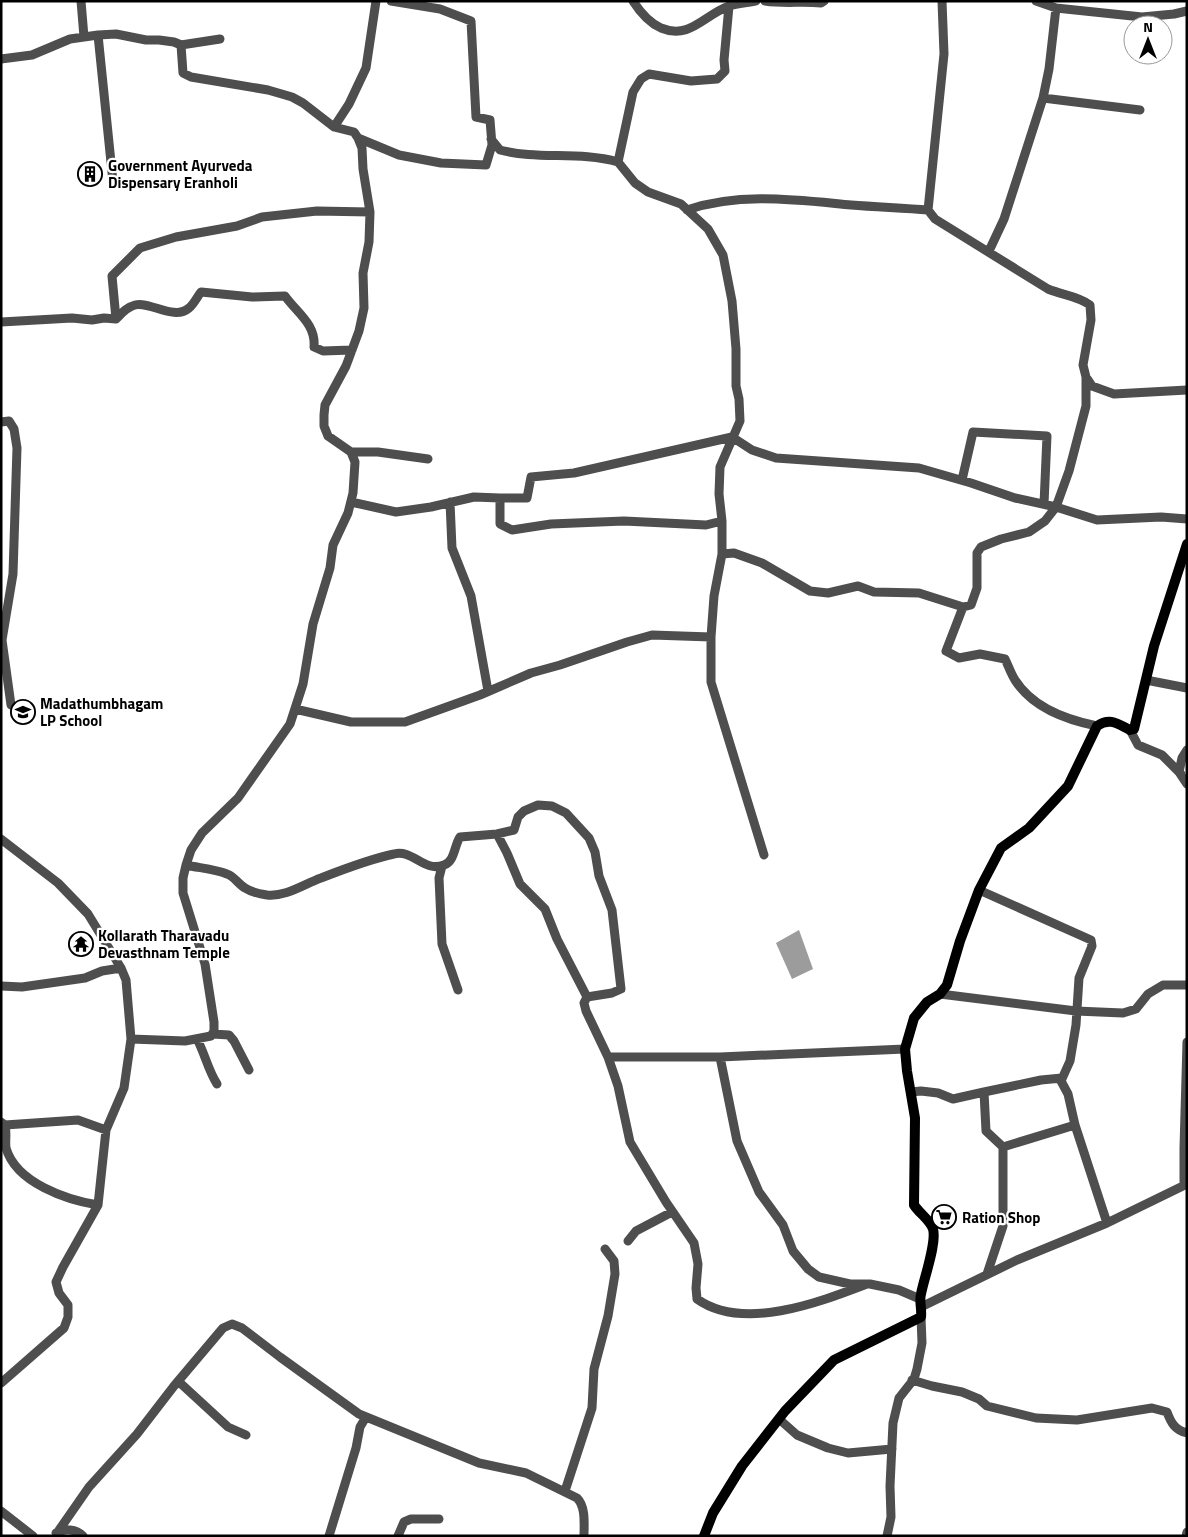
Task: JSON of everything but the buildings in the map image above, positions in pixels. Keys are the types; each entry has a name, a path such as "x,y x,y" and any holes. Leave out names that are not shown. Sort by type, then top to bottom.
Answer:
{"main road":[{"path":"704,1536 713,1513 742,1466 779,1419 834,1360 921,1308 934,1232 932,1226 914,1205 915,1118 905,1049 914,1018 927,1002 940,994 947,985 978,890 1001,848 1029,828 1068,786 1097,726 1104,721 1108,721 1130,730 1134,729 1154,646 1187,544"}],"street":[{"path":"81,1 84,37"},
{"path":"334,127 349,104 366,68 376,1"},
{"path":"358,138 399,155 441,163 486,165 492,145 490,120 476,117 471,21 418,3 391,1"},
{"path":"633,1 655,25 677,32 691,27 729,6 756,1"},
{"path":"765,1 778,3 800,1 821,3 824,1"},
{"path":"722,554 734,554 762,563 810,591 828,593 858,586 874,592 919,593 963,607 970,605 977,588 978,554 981,547 1001,539 1029,532 1045,521 1056,507 1069,470 1086,406 1086,377 1083,364 1091,320 1090,305 1082,299 1048,289 935,219 928,210 944,54 942,1"},
{"path":"1036,1 1056,8 1142,17 1174,14 1187,10"},
{"path":"618,162 633,92 641,79 649,74 691,81 718,79 725,71 724,60 729,6"},
{"path":"989,251 1004,219 1043,98 1049,68 1056,8"},
{"path":"1,59 32,55 70,39 98,35 116,34 141,39 174,42 181,45 220,39"},
{"path":"98,35 113,182"},
{"path":"181,45 183,73 191,77 268,90 292,97 334,127 354,132 358,138 362,148 363,169 370,212 363,273 364,308 359,331 346,366 325,405 324,426 328,436 351,452 378,452 428,459"},
{"path":"1043,98 1140,110"},
{"path":"491,139 500,150 515,154 588,156 618,162 635,183 648,192 681,204 708,229 723,254 732,301 736,349 736,386 740,399 740,420 720,467 718,494 722,521 722,554 714,596 711,636 711,682 764,855"},
{"path":"687,210 723,201 784,199 928,210"},
{"path":"116,319 112,276 140,248 176,237 237,226 262,217 317,211 370,212"},
{"path":"1,322 72,318 92,320 116,319 125,310 136,304 168,312 182,311 189,309 201,292 252,297 285,296 312,329 314,347 323,351 352,350"},
{"path":"1086,377 1092,386 1114,394 1187,390"},
{"path":"1,422 9,420 14,429 17,448 13,574 2,640 11,705"},
{"path":"962,480 973,432 1047,436 1044,504"},
{"path":"351,502 396,512 430,507 474,497 527,498 531,477 574,472 732,437 752,450 776,458 919,468 962,480 1014,498 1056,507 1097,520 1161,517 1187,519"},
{"path":"213,1034 214,1022 205,964 183,893 183,878 186,865 191,850 202,833 238,798 290,724 303,684 313,624 330,568 333,545 351,502 354,462 351,452"},
{"path":"500,498 500,524 512,530 551,524 655,521 706,525 722,521"},
{"path":"450,502 452,548 471,596 488,691"},
{"path":"963,607 946,651 960,658 980,654 1005,659 1015,680 1039,705 1072,720 1097,726"},
{"path":"295,709 351,722 405,722 480,695 531,673 652,635 711,636"},
{"path":"1146,680 1187,688"},
{"path":"1130,730 1138,745 1162,755 1181,774 1187,784"},
{"path":"1181,774 1179,772 1182,758 1187,750"},
{"path":"186,865 229,874 245,888 269,895 288,892 321,878 394,854 408,854 428,867 442,866 448,863 454,855 456,844 460,837 497,834 514,830 518,817 524,811 538,805 552,806 566,814 589,838 595,852 600,876 612,910 621,985 621,989 612,993 587,998 584,1007 608,1057 618,1086 630,1142 672,1212 694,1243 698,1264 696,1288 698,1299 708,1307 731,1312 757,1314 785,1311 827,1300 867,1284"},
{"path":"497,834 520,884 545,910 557,939 587,998"},
{"path":"1,840 58,883 88,914 121,968 126,980 131,1039 124,1088 106,1130 98,1205 76,1246 62,1267 56,1282 59,1293 68,1305 68,1317 64,1328 1,1384"},
{"path":"442,866 439,878 442,944 458,990"},
{"path":"978,890 1091,940 1092,946 1079,978 1076,1025 1070,1061 1062,1078 1062,1084 1068,1094 1075,1125 1107,1223"},
{"path":"1,986 22,988 85,978 102,971 121,968"},
{"path":"940,994 1076,1011 1123,1013 1136,1009 1148,994 1162,985 1187,986"},
{"path":"131,1039 176,1041 197,1039 213,1034 228,1035 234,1041 249,1070"},
{"path":"197,1039 217,1084"},
{"path":"921,1308 987,1274 1107,1223 1186,1184 1184,1148 1187,1042"},
{"path":"608,1057 720,1057 905,1049"},
{"path":"720,1057 737,1141 759,1192 783,1225 793,1251 808,1269 819,1277 850,1284 867,1284 898,1290 921,1308"},
{"path":"911,1092 938,1093 953,1099 1041,1080 1062,1078"},
{"path":"984,1092 986,1131 1003,1147 1002,1226 987,1274"},
{"path":"98,1205 80,1202 42,1188 23,1174 6,1149 3,1124 78,1120 106,1130"},
{"path":"1003,1147 1075,1125"},
{"path":"628,1241 636,1231 672,1212"},
{"path":"565,1492 592,1408 594,1369 608,1316 615,1274 614,1261 605,1249"},
{"path":"887,1536 891,1517 890,1486 893,1423 899,1398 912,1380 920,1355 922,1343 921,1308"},
{"path":"54,1534 89,1487 137,1434 178,1381 223,1328 232,1324 242,1328 337,1399 366,1417 479,1463 526,1473 582,1502 584,1536"},
{"path":"912,1380 962,1392 987,1406 1036,1418 1077,1420 1152,1408 1167,1412 1171,1423 1176,1428 1187,1433"},
{"path":"178,1381 228,1426 246,1435"},
{"path":"329,1536 356,1448 360,1427 366,1417"},
{"path":"779,1419 797,1435 828,1448 848,1453 892,1449"},
{"path":"1,1511 33,1536"},
{"path":"398,1536 404,1522 411,1519 439,1519"},
{"path":"54,1534 70,1530 78,1531 83,1536"},
{"path":"1186,1536 1187,1532"}],"shaded area":[{"path":"799,930 813,969 792,979 776,943"}],"place":[{"name":"Government Ayurveda Dispensary Eranholi","path":"90,174"},
{"name":"Madathumbhagam LP School","path":"23,712"},
{"name":"Kollarath Tharavadu Devasthnam Temple","path":"81,944"},
{"name":"Ration Shop","path":"944,1217"}]}
